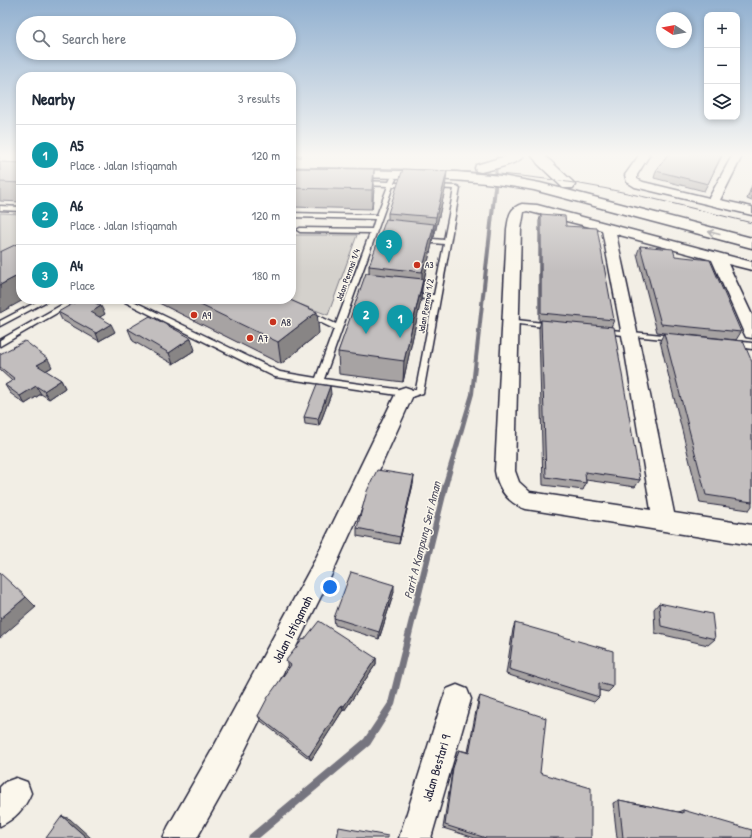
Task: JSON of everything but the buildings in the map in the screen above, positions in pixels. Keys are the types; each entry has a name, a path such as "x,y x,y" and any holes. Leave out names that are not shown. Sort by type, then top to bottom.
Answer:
{"main road":[{"path":"575,193 752,243"},
{"path":"601,193 752,230"}],"street":[{"path":"674,193 752,211"},
{"path":"713,202 718,193"},
{"path":"752,266 534,208 526,207 518,209 516,211 514,229 505,471 506,480 516,494 526,500 752,535"},
{"path":"608,228 630,334 664,522"},
{"path":"718,257 752,333"},
{"name":"Jalan Istiqamah","path":"179,838 223,761 319,575 405,393"},
{"name":"Jalan Bestari 9","path":"415,838 456,699"}],"lane":[{"name":"Jalan Permai 1/4","path":"319,381 339,328 356,289 388,193"},
{"name":"Jalan Permai 1/2","path":"132,304 278,375 411,394 420,391 456,193"},
{"path":"0,208 16,209"},
{"path":"296,215 379,218"},
{"path":"300,230 375,234"},
{"path":"417,239 447,242"},
{"path":"399,294 437,298"},
{"path":"0,324 38,304"},
{"path":"0,343 68,304"},
{"path":"298,310 339,328"},
{"path":"511,321 559,326"},
{"path":"598,331 683,339"},
{"path":"721,343 752,346"}],"shaded area":[{"path":"0,213 16,214 16,255 0,262"},
{"path":"296,235 357,235 328,315 296,303"}],"waterway":[{"name":"Parit A Kampung Seri Aman","path":"252,838 367,742 391,705 446,483 472,394 494,193"}],"tram line":[{"path":"629,193 752,223"}],"place":[{"name":"A4","path":"389,263"},
{"name":"A3","path":"417,265"},
{"name":"A9","path":"194,315"},
{"name":"A8","path":"273,322"},
{"name":"A6","path":"366,334"},
{"name":"A7","path":"250,338"},
{"name":"A5","path":"400,338"}]}
